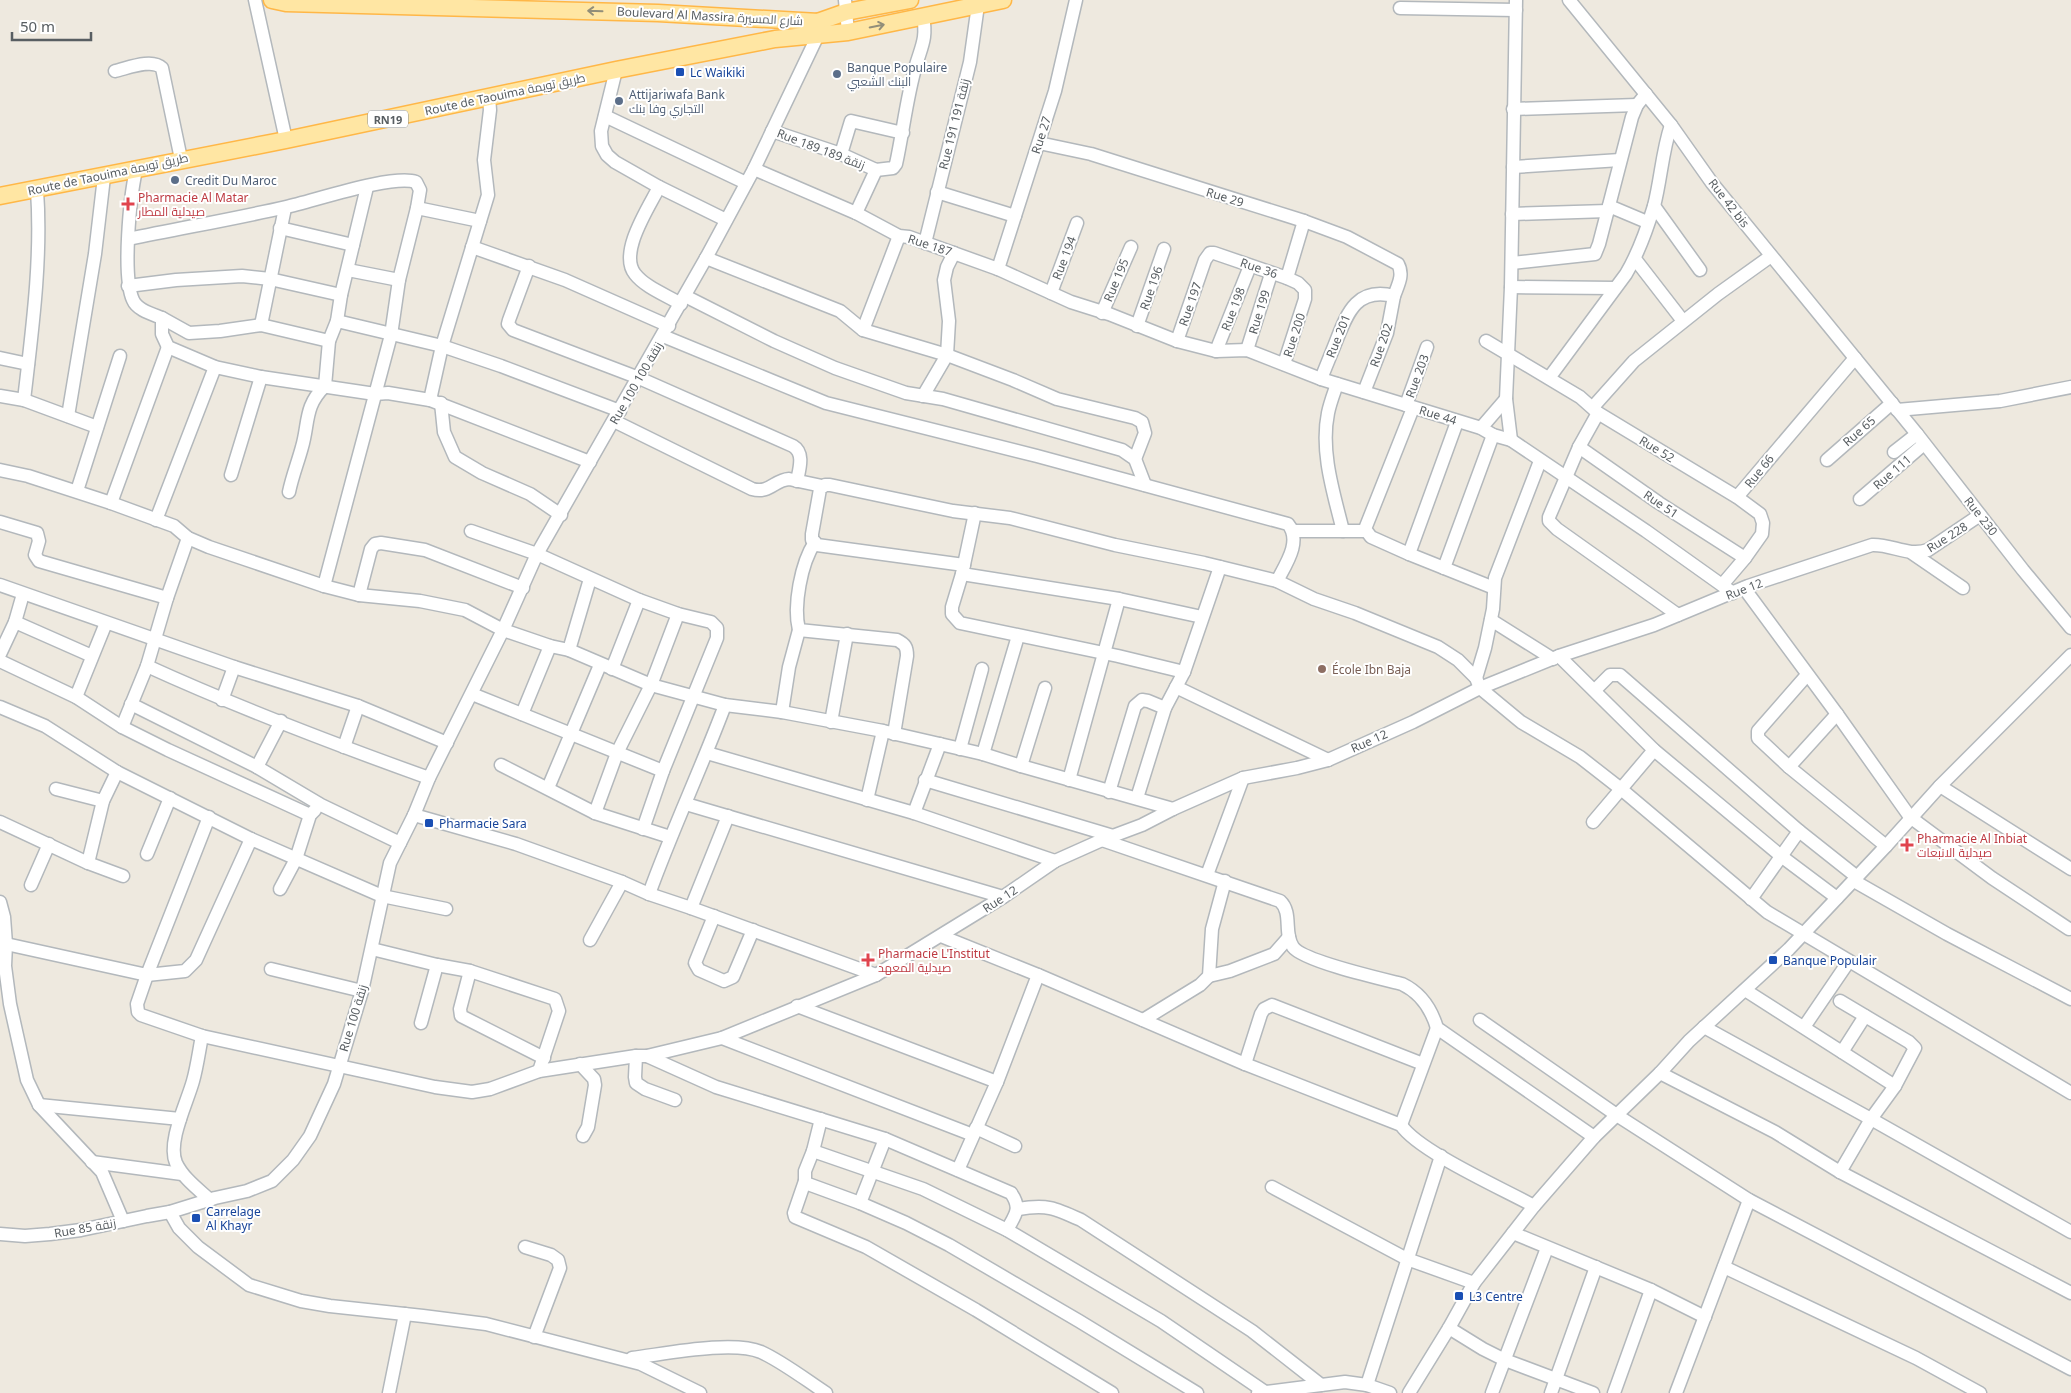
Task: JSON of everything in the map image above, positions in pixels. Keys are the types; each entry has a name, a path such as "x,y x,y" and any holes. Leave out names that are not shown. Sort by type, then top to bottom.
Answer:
{"main road":[{"name":"Boulevard Al Massira شارع المسيرة","path":"272,0 286,3 658,13 818,29"},
{"name":"RN19","path":"846,6 907,0"},
{"name":"RN19","path":"848,32 1003,0"},
{"name":"Route de Taouima طريق تويمة","path":"818,29 846,6"},
{"name":"Route de Taouima طريق تويمة","path":"0,196 104,177 181,159 286,140 818,29 848,32"}],"street":[{"path":"255,0 286,140"},
{"name":"Rue 189 زنقة 189","path":"772,131 841,154 876,170 890,169 896,164 916,64 925,39 907,0"},
{"name":"Rue 27","path":"998,269 1039,143 1062,64 1076,0"},
{"name":"Rue 42 bis","path":"1569,0 1646,94 1712,183 1895,406"},
{"name":"Rue 191 زنقة 191","path":"924,242 970,62 978,5"},
{"path":"1400,8 1516,5 1512,262 1506,399 1510,440"},
{"path":"846,6 848,32"},
{"name":"Rue 100 زنقة 100","path":"447,743 523,588 537,554 561,516 666,331 754,169 818,29"},
{"path":"115,71 152,64 159,65 162,68 181,159"},
{"path":"616,70 600,138 607,155 615,162 659,187 726,220"},
{"path":"1512,262 1592,256 1599,244 1636,105 1646,94"},
{"path":"489,97 490,110 484,160 488,195 442,346 435,401 444,432 456,457 482,473 530,494 561,516"},
{"path":"1514,109 1636,105"},
{"path":"605,116 746,183"},
{"path":"841,154 851,121 903,133"},
{"path":"1549,378 1635,259 1654,206 1664,147 1670,125"},
{"name":"Rue 29","path":"1039,143 1091,154 1327,229 1372,249 1398,264 1401,270 1394,296"},
{"path":"1513,167 1620,160"},
{"name":"Rue 187","path":"754,169 856,213 899,236 924,242 998,269 1050,293 1106,313"},
{"path":"136,170 132,186 128,286 133,301 139,307 189,332 220,331 261,325 329,341"},
{"path":"856,213 876,170"},
{"path":"68,416 95,254 104,177"},
{"path":"129,238 285,208 396,180 416,182 420,190 399,280 391,335 324,586"},
{"path":"289,492 303,445 306,420 316,394 325,386 329,341 338,321 340,295 348,270 367,187"},
{"path":"659,187 632,242 629,256 634,274 642,280 835,368 898,390 943,399 1122,450 1135,460 1145,485"},
{"path":"24,400 39,222 37,190"},
{"path":"937,192 1015,216"},
{"path":"1654,206 1700,270"},
{"path":"261,325 285,208"},
{"path":"417,208 480,221"},
{"path":"1512,214 1609,208 1647,222"},
{"path":"1287,278 1304,221"},
{"name":"Rue 194","path":"1050,293 1077,223"},
{"path":"280,228 353,245"},
{"path":"863,330 899,236"},
{"path":"472,247 565,280 666,331 826,403 1288,524 1295,538 1288,561 1277,581"},
{"name":"Rue 195","path":"1106,313 1130,247"},
{"name":"Rue 196","path":"1137,326 1164,249"},
{"path":"923,396 947,355 949,321 944,280 947,267 954,253"},
{"name":"Rue 36","path":"1203,267 1207,256 1214,253 1287,278 1298,283 1305,290 1303,306"},
{"path":"1678,615 1551,524 1549,517 1596,410 1634,361 1683,321 1771,256"},
{"path":"706,258 840,311 863,330 947,355 1057,399 1135,418 1142,422 1145,433 1135,460"},
{"path":"1635,259 1683,321"},
{"path":"529,266 509,320 510,328 639,378 798,449 800,457 797,481"},
{"name":"Rue 198","path":"1216,352 1250,266"},
{"name":"Rue 197","path":"1177,341 1203,267"},
{"path":"348,270 399,280"},
{"name":"Rue 199","path":"1247,350 1271,274"},
{"path":"128,286 176,280 242,276 270,279 340,295"},
{"path":"1511,287 1615,288"},
{"name":"Rue 201","path":"1321,379 1349,310 1358,301 1373,294 1394,296"},
{"name":"Rue 202","path":"1364,392 1387,333 1394,296"},
{"name":"Rue 200","path":"1284,364 1303,306"},
{"name":"Rue 44","path":"1106,313 1177,341 1216,352 1247,350 1321,379 1481,428 1493,435 1510,440 1722,584 1738,590 1837,714 1910,817 1992,878 2069,929"},
{"path":"162,318 162,334 168,347 215,367 261,377 435,401 590,462"},
{"path":"338,321 442,346 501,366 617,416 752,490 760,492 766,490 784,479 822,486 830,485 953,511 1010,518 1099,541 1277,581 1314,599 1365,617 1438,647 1458,660 1478,682 1521,722 1580,757 1621,789 1767,912 2071,1093"},
{"path":"1486,341 1508,354"},
{"path":"111,503 168,347"},
{"name":"Rue 203","path":"1366,531 1410,407 1427,347"},
{"name":"Rue 52","path":"1508,354 1580,397 1596,410 1737,497"},
{"path":"78,491 120,356"},
{"path":"0,358 28,364"},
{"name":"Rue 66","path":"1722,584 1745,558 1762,534 1763,523 1760,514 1737,497 1855,358"},
{"path":"156,520 215,367"},
{"path":"230,475 261,377"},
{"path":"1337,384 1328,413 1327,442 1331,481 1343,531"},
{"path":"1895,406 2000,401 2071,387"},
{"path":"0,396 24,400 97,427"},
{"path":"1481,428 1506,399"},
{"name":"Rue 230","path":"1895,406 2071,628"},
{"name":"Rue 65","path":"1827,460 1895,406"},
{"path":"1409,554 1457,422"},
{"path":"1444,568 1493,435"},
{"path":"1894,452 1921,439"},
{"name":"Rue 111","path":"1860,500 1921,439"},
{"name":"Rue 51","path":"1579,447 1658,503 1745,558"},
{"path":"1478,682 1498,569 1540,461"},
{"path":"0,470 78,491 174,526 188,538 324,586 359,595 420,601 464,610 503,630 550,646 569,650 606,667 651,684 726,705 782,712 960,748 1173,809"},
{"path":"822,486 813,519 812,534 815,542 826,547 1119,599 1202,618"},
{"path":"975,514 963,570 952,607 952,614 960,623 1105,653 1184,672"},
{"name":"Rue 228","path":"1882,545 1912,553 1928,550 1980,515"},
{"path":"0,522 38,533 39,541 35,555 39,561 166,598"},
{"path":"471,531 537,554 590,580 639,600 678,614 711,622 717,628 717,638 663,771 643,829"},
{"path":"1293,531 1366,531 1372,537 1409,554 1494,588"},
{"path":"122,727 147,666 156,640 166,598 188,538"},
{"path":"782,712 789,667 799,630 799,600 802,571 805,558 815,542"},
{"path":"359,595 371,549 375,544 381,543 424,550 523,588"},
{"name":"Rue 12","path":"147,975 137,1004 138,1012 141,1015 202,1036 435,1087 472,1092 490,1089 539,1071 642,1056 722,1038 876,974 1003,898 1055,861 1243,778 1328,760 1413,722 1478,682 1654,625 1738,590 1847,552 1882,545"},
{"path":"1912,553 1963,588"},
{"path":"1137,798 1165,708 1184,672 1220,567"},
{"path":"569,650 590,580"},
{"path":"0,586 234,667 358,706 447,743"},
{"path":"0,654 15,622 23,594"},
{"path":"1069,780 1119,599"},
{"path":"548,788 570,735 639,600"},
{"path":"595,812 617,753 651,684 678,614"},
{"path":"1490,620 1556,658 1595,690 1654,750 1782,856 1837,898"},
{"path":"15,622 92,656"},
{"path":"76,697 106,622"},
{"path":"799,630 897,640 906,646 907,656 888,733 867,800"},
{"path":"831,722 847,634"},
{"path":"983,754 1018,636"},
{"path":"522,714 550,646"},
{"path":"1409,1393 1474,1283 1534,1206 1594,1137 1618,1116 1704,1027 1803,934 1886,846 1910,817 2071,655"},
{"path":"0,661 76,697 122,727 168,750 310,815"},
{"path":"147,666 222,700 429,778"},
{"path":"222,700 234,667"},
{"path":"960,748 982,669"},
{"path":"1595,690 1610,675 1620,675 1855,879 1947,934 2071,999"},
{"path":"1806,675 1757,732 1759,740 1789,767 1886,846"},
{"path":"1176,687 1328,760"},
{"path":"1021,766 1045,688"},
{"path":"472,694 663,771"},
{"path":"1109,792 1135,706 1142,700 1148,700 1165,708"},
{"path":"131,704 258,767 321,805 400,843"},
{"path":"650,894 670,837 686,804 726,705"},
{"path":"344,747 358,706"},
{"path":"0,707 46,726 117,772 251,839 382,896 446,909"},
{"path":"1789,767 1837,714"},
{"path":"258,767 281,721"},
{"name":"Rue 100 زنقة","path":"170,1212 247,1191 272,1181 293,1160 310,1136 334,1084 362,991 390,863 447,743"},
{"path":"914,813 940,744"},
{"path":"1593,822 1654,750"},
{"path":"707,753 914,813 1055,861"},
{"path":"501,764 595,812 670,837"},
{"path":"88,862 103,801 117,772"},
{"path":"1207,875 1243,778"},
{"path":"926,780 1107,838 1280,901 1286,910 1289,937 1293,947 1302,955 1402,984 1411,989 1430,1009 1437,1028 1594,1137"},
{"path":"1940,786 2071,869"},
{"path":"56,789 103,801"},
{"path":"147,854 170,798"},
{"path":"686,804 1003,898"},
{"path":"280,889 296,859 310,815 321,805"},
{"path":"414,815 516,844 650,894 876,974"},
{"path":"692,908 728,816"},
{"path":"147,975 210,817"},
{"path":"0,822 88,862 124,876"},
{"path":"1751,899 1799,831"},
{"path":"6,944 147,975 177,973 190,967 196,960 251,839"},
{"path":"31,885 49,844"},
{"path":"1209,976 1212,929 1225,881"},
{"path":"590,940 622,882"},
{"path":"0,902 4,917 6,944 2,966 26,1080 39,1105 102,1172 123,1221"},
{"path":"714,916 695,963 699,970 724,980 733,977 753,930"},
{"path":"941,936 1038,975 1245,1064 1401,1125 1412,1137 1441,1156 1534,1206"},
{"path":"1143,1020 1200,985 1209,976 1230,971 1274,954 1289,937"},
{"path":"372,949 470,971 555,999 559,1011 539,1071"},
{"path":"1804,1027 1848,961"},
{"path":"421,1023 437,965"},
{"path":"271,969 362,991"},
{"path":"470,971 460,1009 461,1016 544,1058"},
{"path":"958,1170 997,1082 1038,975"},
{"path":"1745,990 1895,1086"},
{"path":"1840,1001 1914,1046 1914,1050 1895,1086 1871,1119 1840,1172"},
{"path":"1245,1064 1261,1014 1264,1008 1272,1005 1423,1064"},
{"path":"797,1006 997,1082"},
{"path":"1842,1052 1865,1016"},
{"path":"1480,1020 1618,1116 1749,1200 2071,1369"},
{"path":"1704,1027 2071,1232"},
{"path":"1401,1125 1437,1028"},
{"path":"202,1036 194,1080 180,1119 174,1150 175,1161 182,1174 210,1200"},
{"path":"722,1038 1015,1146"},
{"path":"675,1100 645,1089 636,1083 634,1076 642,1056 716,1087 885,1139 1011,1193 1018,1209 1007,1230"},
{"path":"580,1064 594,1079 595,1085 588,1127 583,1136"},
{"path":"1660,1073 1775,1132 1840,1172 2071,1293"},
{"path":"39,1105 180,1119"},
{"path":"821,1119 813,1151 805,1171 805,1181 794,1217 866,1247 976,1310 1112,1393"},
{"path":"860,1203 874,1172 885,1139"},
{"path":"813,1151 923,1189 1007,1230 1161,1321 1262,1392 1345,1382 1367,1385 1390,1393"},
{"path":"1367,1385 1406,1259 1441,1156"},
{"path":"92,1162 182,1174"},
{"path":"805,1181 906,1223 949,1245 1197,1393"},
{"path":"1272,1187 1406,1259 1474,1283"},
{"path":"1677,1393 1749,1200"},
{"path":"1018,1209 1038,1206 1055,1208 1081,1220 1252,1331 1321,1384"},
{"path":"170,1212 179,1228 198,1247 250,1285 300,1301 363,1311 486,1324 624,1359 653,1369 700,1393"},
{"name":"Rue 85 زنقة","path":"0,1234 25,1236 81,1230 170,1212"},
{"path":"1513,1233 1651,1290 1705,1317"},
{"path":"525,1247 551,1255 558,1260 560,1268 534,1337"},
{"path":"1492,1393 1547,1248"},
{"path":"1551,1393 1596,1267"},
{"path":"1724,1267 1916,1358 1980,1393"},
{"path":"1614,1393 1651,1290"},
{"path":"389,1393 405,1314"},
{"path":"1449,1328 1482,1349 1505,1360 1593,1393"},
{"path":"624,1359 726,1347 744,1347 762,1353 826,1393"}],"place":[{"name":"Lc Waikiki","path":"680,72"},
{"name":"Banque Populaire البنك الشعبي","path":"837,74"},
{"name":"Attijariwafa Bank التجاري وفا بنك","path":"619,101"},
{"name":"Credit Du Maroc","path":"175,180"},
{"name":"Pharmacie Al Matar صيدلية المطار","path":"128,204"},
{"name":"École Ibn Baja","path":"1322,669"},
{"name":"Pharmacie Sara","path":"429,823"},
{"name":"Pharmacie Al Inbiat صيدلية الانبعات","path":"1907,845"},
{"name":"Pharmacie L'Institut صيدلية المعهد","path":"868,960"},
{"name":"Banque Populair","path":"1773,960"},
{"name":"Carrelage Al Khayr","path":"196,1218"},
{"name":"L3 Centre","path":"1459,1296"}]}
